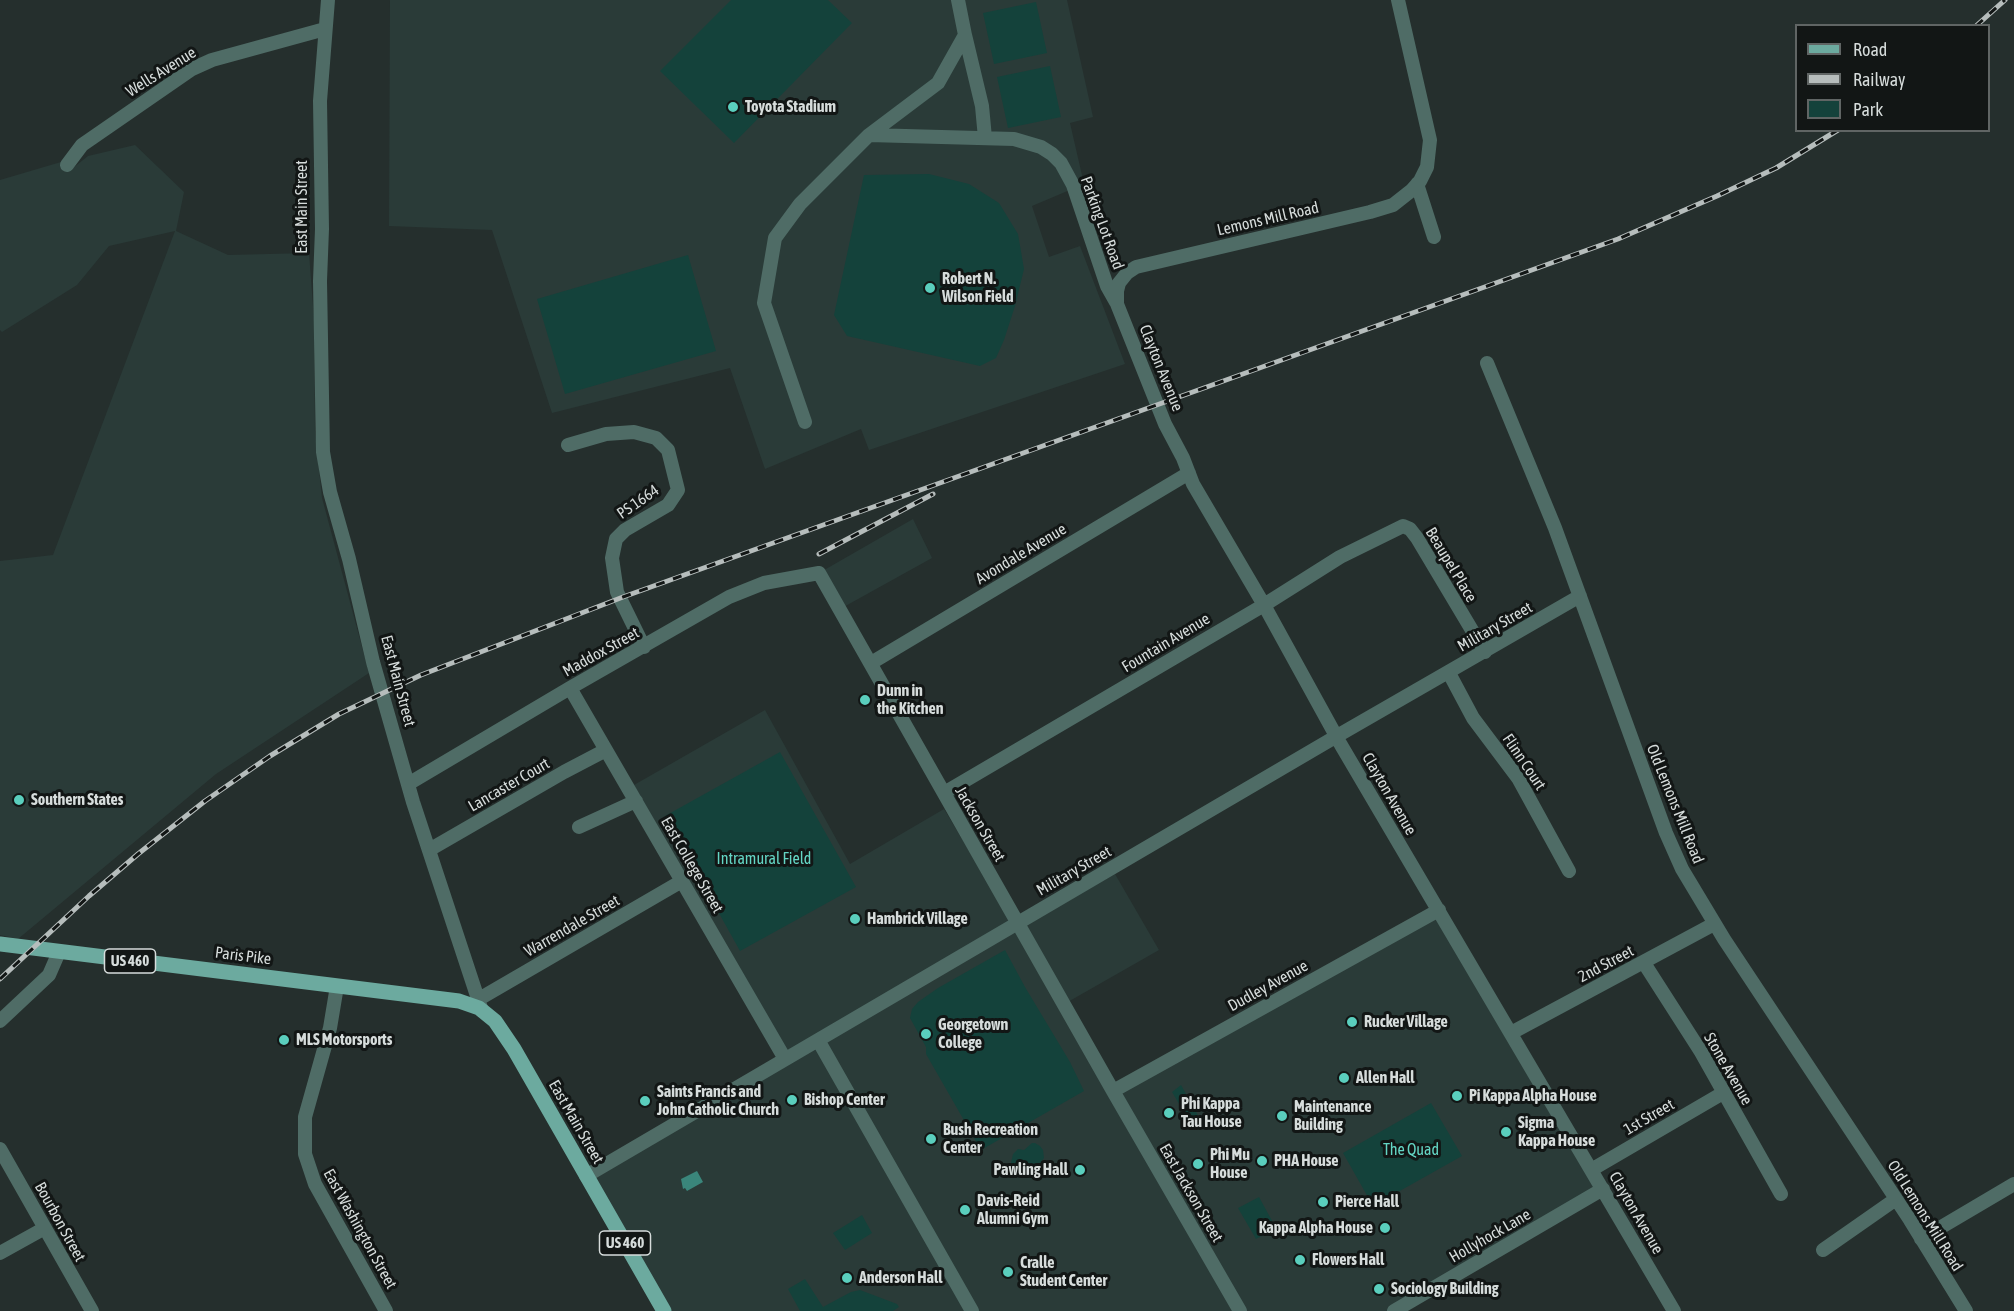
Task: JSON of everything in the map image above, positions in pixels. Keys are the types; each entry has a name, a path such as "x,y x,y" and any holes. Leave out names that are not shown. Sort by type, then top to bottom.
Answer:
{"main road":[{"name":"Paris Pike","path":"0,944 480,1004"},
{"name":"East Main Street","path":"480,1004 514,1049 664,1311"}],"street":[{"name":"East Main Street","path":"328,0 320,100 323,452 330,492 349,559 373,662 408,784 480,1004"},
{"path":"958,0 964,35 982,106 985,138"},
{"name":"Lemons Mill Road","path":"1117,304 1117,289 1123,278 1131,270 1148,263 1383,209 1404,198 1417,184 1424,174 1428,160 1429,132 1412,69 1398,0"},
{"name":"Wells Avenue","path":"67,165 82,144 192,69 212,60 325,29"},
{"path":"804,422 764,303 776,238 800,204 869,135 938,83 964,35"},
{"name":"Parking Lot Road","path":"869,135 1014,139 1041,147 1052,154 1061,163 1072,185 1107,286 1117,304"},
{"path":"1417,184 1434,237"},
{"name":"Clayton Avenue","path":"1117,304 1193,484 1337,736 1674,1311"},
{"name":"Old Lemons Mill Road","path":"1486,363 1555,528 1666,833 1682,869 1714,924 1896,1199 1966,1311"},
{"name":"PS 1664","path":"568,445 606,434 634,432 656,438 668,450 678,490 668,505 625,530 616,539 612,558 617,592 644,647"},
{"name":"Avondale Avenue","path":"871,663 1189,473"},
{"name":"Fountain Avenue","path":"944,793 1264,605 1340,557 1398,528 1407,527"},
{"name":"Beaupel Place","path":"1407,527 1417,538 1485,652"},
{"name":"Maddox Street","path":"408,784 729,597 764,583 819,573"},
{"name":"Jackson Street","path":"819,573 1113,1091"},
{"name":"Military Street","path":"586,1176 1337,736 1580,597"},
{"name":"Flinn Court","path":"1449,673 1473,718 1518,778 1569,871"},
{"name":"East College Street","path":"570,688 785,1059"},
{"name":"Lancaster Court","path":"429,850 606,750"},
{"path":"579,827 636,801"},
{"name":"Warrendale Street","path":"480,1004 682,881"},
{"name":"Dudley Avenue","path":"1113,1091 1439,910"},
{"name":"2nd Street","path":"1511,1033 1714,924"},
{"path":"0,1021 49,975 59,952"},
{"name":"Stone Avenue","path":"1644,963 1701,1053 1781,1194"},
{"name":"East Washington Street","path":"337,986 330,1028 305,1117 305,1154 315,1184 386,1311"},
{"path":"818,1040 972,1311"},
{"name":"East Jackson Street","path":"1113,1091 1240,1311"},
{"name":"1st Street","path":"1592,1170 1723,1092"},
{"name":"Bourbon Street","path":"0,1149 92,1311"},
{"path":"1921,1239 2014,1184"},
{"name":"Hollyhock Lane","path":"1395,1311 1603,1189"},
{"path":"1823,1250 1896,1199"},
{"path":"0,1253 45,1228"}],"shaded area":[{"path":"390,0 1067,0 1093,117 1070,123 1084,184 1032,206 1049,257 1080,246 1125,364 869,450 861,429 765,469 730,368 552,413 492,230 389,226"},
{"path":"135,145 184,192 176,231 228,255 309,253 314,319 315,431 322,498 369,673 216,774 18,939 0,935 0,561 53,555 175,231 109,246 77,285 2,332 0,330 0,180 61,162 73,168 88,156"},
{"path":"913,519 932,558 840,609 819,573"},
{"name":"Georgetown College","path":"765,710 850,864 944,809 1017,930 1115,874 1159,950 1059,1007 1109,1096 1436,914 1597,1189 1387,1311 669,1311 592,1178 792,1060 634,785"},
{"path":"697,1171 703,1182 687,1191 683,1189 681,1179"}],"green space":[{"name":"Toyota Stadium","path":"731,0 828,0 852,23 734,143 660,71"},
{"path":"1036,2 1047,53 994,64 983,13"},
{"path":"1050,66 1061,117 1008,128 997,77"},
{"name":"Robert N. Wilson Field","path":"929,174 969,184 999,203 1018,234 1024,269 1015,306 996,358 980,366 847,336 834,315 864,175"},
{"path":"688,255 716,351 565,394 537,299"},
{"name":"Intramural Field","path":"780,752 856,887 740,951 665,816"},
{"path":"1005,950 1070,1062 1084,1091 981,1150 926,1054 926,1047 910,1018 912,1009 918,1002"},
{"path":"1181,1085 1200,1119 1191,1124 1172,1092"},
{"name":"The Quad","path":"1431,1103 1462,1156 1373,1206 1343,1153"},
{"path":"1032,1143 1040,1146 1044,1158 1025,1174 1015,1172 1011,1163 1013,1154 1018,1149 1024,1150"},
{"path":"1259,1197 1276,1228 1256,1239 1238,1208"},
{"path":"862,1215 872,1233 845,1250 833,1233"},
{"path":"805,1279 823,1307 851,1292 860,1290 897,1304 899,1307 893,1311 800,1311 788,1289"}],"railway":[{"path":"1978,24 2005,0"},
{"path":"0,979 89,896 205,801 270,756 339,714 421,675 623,597 1618,239 1776,168 1835,132"},
{"path":"819,554 933,494"}],"place":[{"name":"Toyota Stadium","path":"733,107"},
{"name":"Robert N. Wilson Field","path":"930,288"},
{"name":"Dunn in the Kitchen","path":"865,700"},
{"name":"Southern States","path":"19,800"},
{"name":"Hambrick Village","path":"855,919"},
{"name":"Rucker Village","path":"1352,1022"},
{"name":"Georgetown College","path":"926,1034"},
{"name":"MLS Motorsports","path":"284,1040"},
{"name":"Allen Hall","path":"1344,1078"},
{"name":"Pi Kappa Alpha House","path":"1457,1096"},
{"name":"Bishop Center","path":"792,1100"},
{"name":"Saints Francis and John Catholic Church","path":"645,1101"},
{"name":"Phi Kappa Tau House","path":"1169,1113"},
{"name":"Maintenance Building","path":"1282,1116"},
{"name":"Sigma Kappa House","path":"1506,1132"},
{"name":"Bush Recreation Center","path":"931,1139"},
{"name":"PHA House","path":"1262,1161"},
{"name":"Phi Mu House","path":"1198,1164"},
{"name":"Pawling Hall","path":"1080,1170"},
{"name":"Pierce Hall","path":"1323,1202"},
{"name":"Davis-Reid Alumni Gym","path":"965,1210"},
{"name":"Kappa Alpha House","path":"1385,1228"},
{"name":"Flowers Hall","path":"1300,1260"},
{"name":"Cralle Student Center","path":"1008,1272"},
{"name":"Anderson Hall","path":"847,1278"},
{"name":"Sociology Building","path":"1379,1289"}]}
